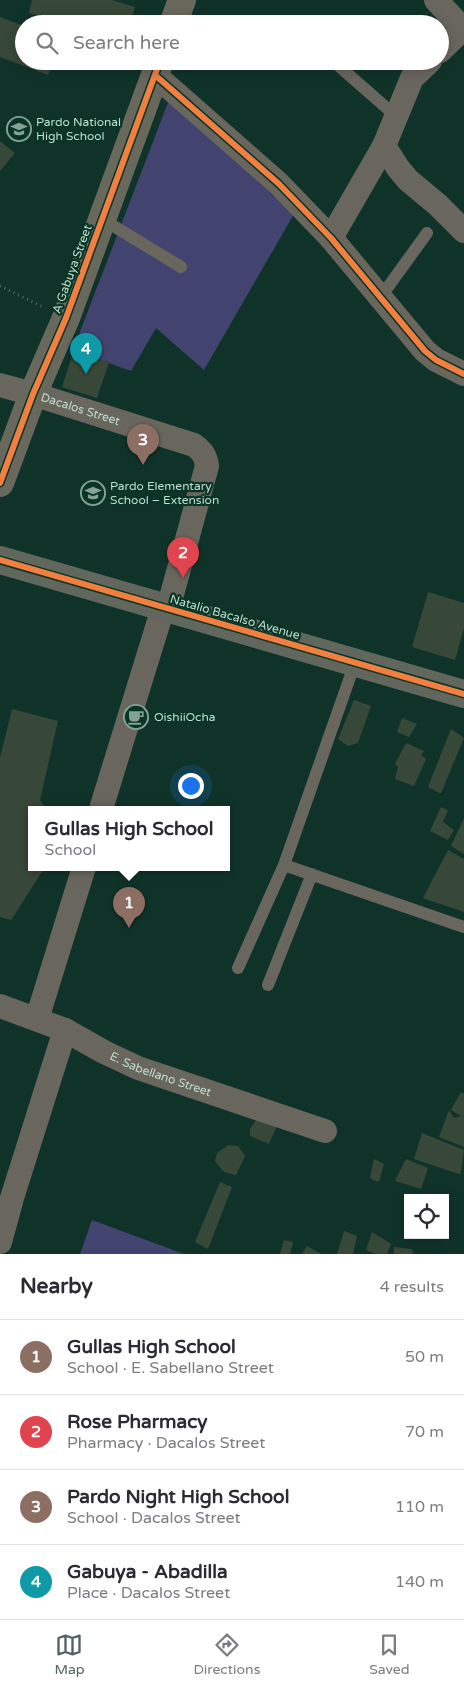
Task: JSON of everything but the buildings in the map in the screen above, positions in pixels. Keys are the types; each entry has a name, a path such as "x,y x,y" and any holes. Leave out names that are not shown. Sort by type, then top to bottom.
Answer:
{"main road":[{"name":"Natalio Bacalso Avenue","path":"0,560 464,694"}],"street":[{"path":"176,15 182,0"},
{"path":"436,0 463,28 449,42"},
{"name":"A Gabuya Street","path":"0,483 66,318 157,70"},
{"path":"160,70 279,184 332,238 425,351 436,360 464,374"},
{"path":"332,238 384,146 412,78 420,70"},
{"path":"384,146 408,180 438,205 464,231"},
{"name":"Dacalos Street","path":"0,385 194,445 202,451 207,459 207,466 165,608"},
{"path":"102,806 165,608"},
{"path":"38,1019 83,871"},
{"name":"E. Sabellano Street","path":"0,1006 65,1030 104,1052 138,1068 325,1131"},
{"path":"0,1242 65,1030"}],"lane":[{"path":"343,70 397,117"},
{"path":"102,219 181,267"},
{"path":"380,298 427,233"},
{"path":"238,968 284,865 355,663"},
{"path":"284,865 464,926"},
{"path":"268,985 312,874"}],"path":[{"path":"0,286 66,318"}],"shaded area":[{"path":"169,100 294,214 204,370 156,328 131,371 73,350"},
{"path":"92,1220 184,1254 80,1254"}],"cycle path":[{"path":"0,483 33,394 66,318 157,70"},
{"path":"155,75 279,184 331,238 425,351 436,360 464,374"},
{"path":"0,560 464,694"}],"place":[{"name":"Pardo National High School","path":"19,129"},
{"name":"Gabuya - Abadilla","path":"86,374"},
{"name":"Pardo Night High School","path":"143,465"},
{"name":"Pardo Elementary School – Extension","path":"93,493"},
{"name":"Rose Pharmacy","path":"183,578"},
{"name":"OishiiOcha","path":"136,717"},
{"name":"Gullas High School","path":"129,928"}]}
